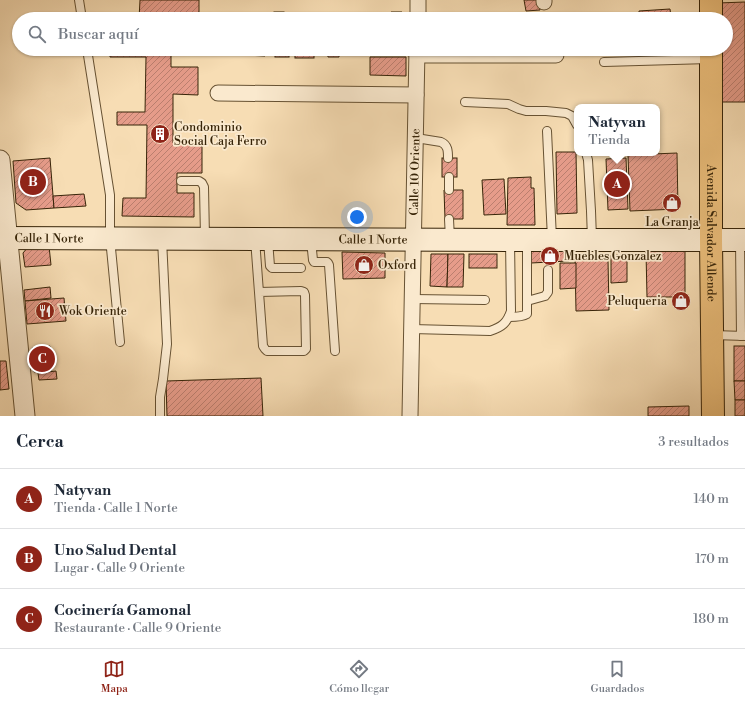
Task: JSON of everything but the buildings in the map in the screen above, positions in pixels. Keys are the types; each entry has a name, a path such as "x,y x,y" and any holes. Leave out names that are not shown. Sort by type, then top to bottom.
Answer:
{"main road":[{"path":"711,0 711,12"},
{"name":"Avenida Salvador Allende","path":"711,56 713,416"},
{"name":"Calle 1 Norte","path":"4,238 414,239 450,229 519,240 742,240"}],"street":[{"path":"418,0 418,12"},
{"name":"Calle 10 Oriente","path":"410,416 417,56"},
{"path":"218,93 416,95"},
{"path":"0,160 4,238 25,416"}],"lane":[{"path":"79,0 81,12"},
{"path":"88,56 110,195 110,238 120,342"},
{"path":"604,62 684,56"},
{"path":"465,102 508,104 526,111 566,113 572,116 574,120"},
{"path":"548,132 552,240"},
{"path":"416,138 445,144 448,149 448,158"},
{"path":"587,156 592,240"},
{"path":"449,177 449,190"},
{"path":"181,181 199,181 204,187 205,238"},
{"path":"160,416 160,397 167,344 162,238"},
{"path":"262,239 270,266 272,268 301,268"},
{"path":"259,292 301,290 304,292 306,349 304,351 267,351 263,346 259,292 262,239"},
{"path":"311,239 314,262 327,262 329,265 335,351"},
{"path":"509,317 527,314 527,301 519,240"},
{"path":"412,329 490,331 501,327 509,317 511,311 519,240"},
{"path":"712,335 743,336 742,240"},
{"path":"527,301 538,299 545,296 548,292 548,270"},
{"path":"413,299 485,300"}],"place":[{"name":"Condominio Social Caja Ferro","path":"160,134"},
{"name":"Uno Salud Dental","path":"33,182"},
{"name":"Natyvan","path":"617,184"},
{"name":"La Granja","path":"672,203"},
{"name":"Muebles Gonzalez","path":"550,256"},
{"name":"Oxford","path":"364,265"},
{"name":"Peluqueria","path":"681,301"},
{"name":"Wok Oriente","path":"45,311"},
{"name":"Cocinería Gamonal","path":"42,359"}]}
